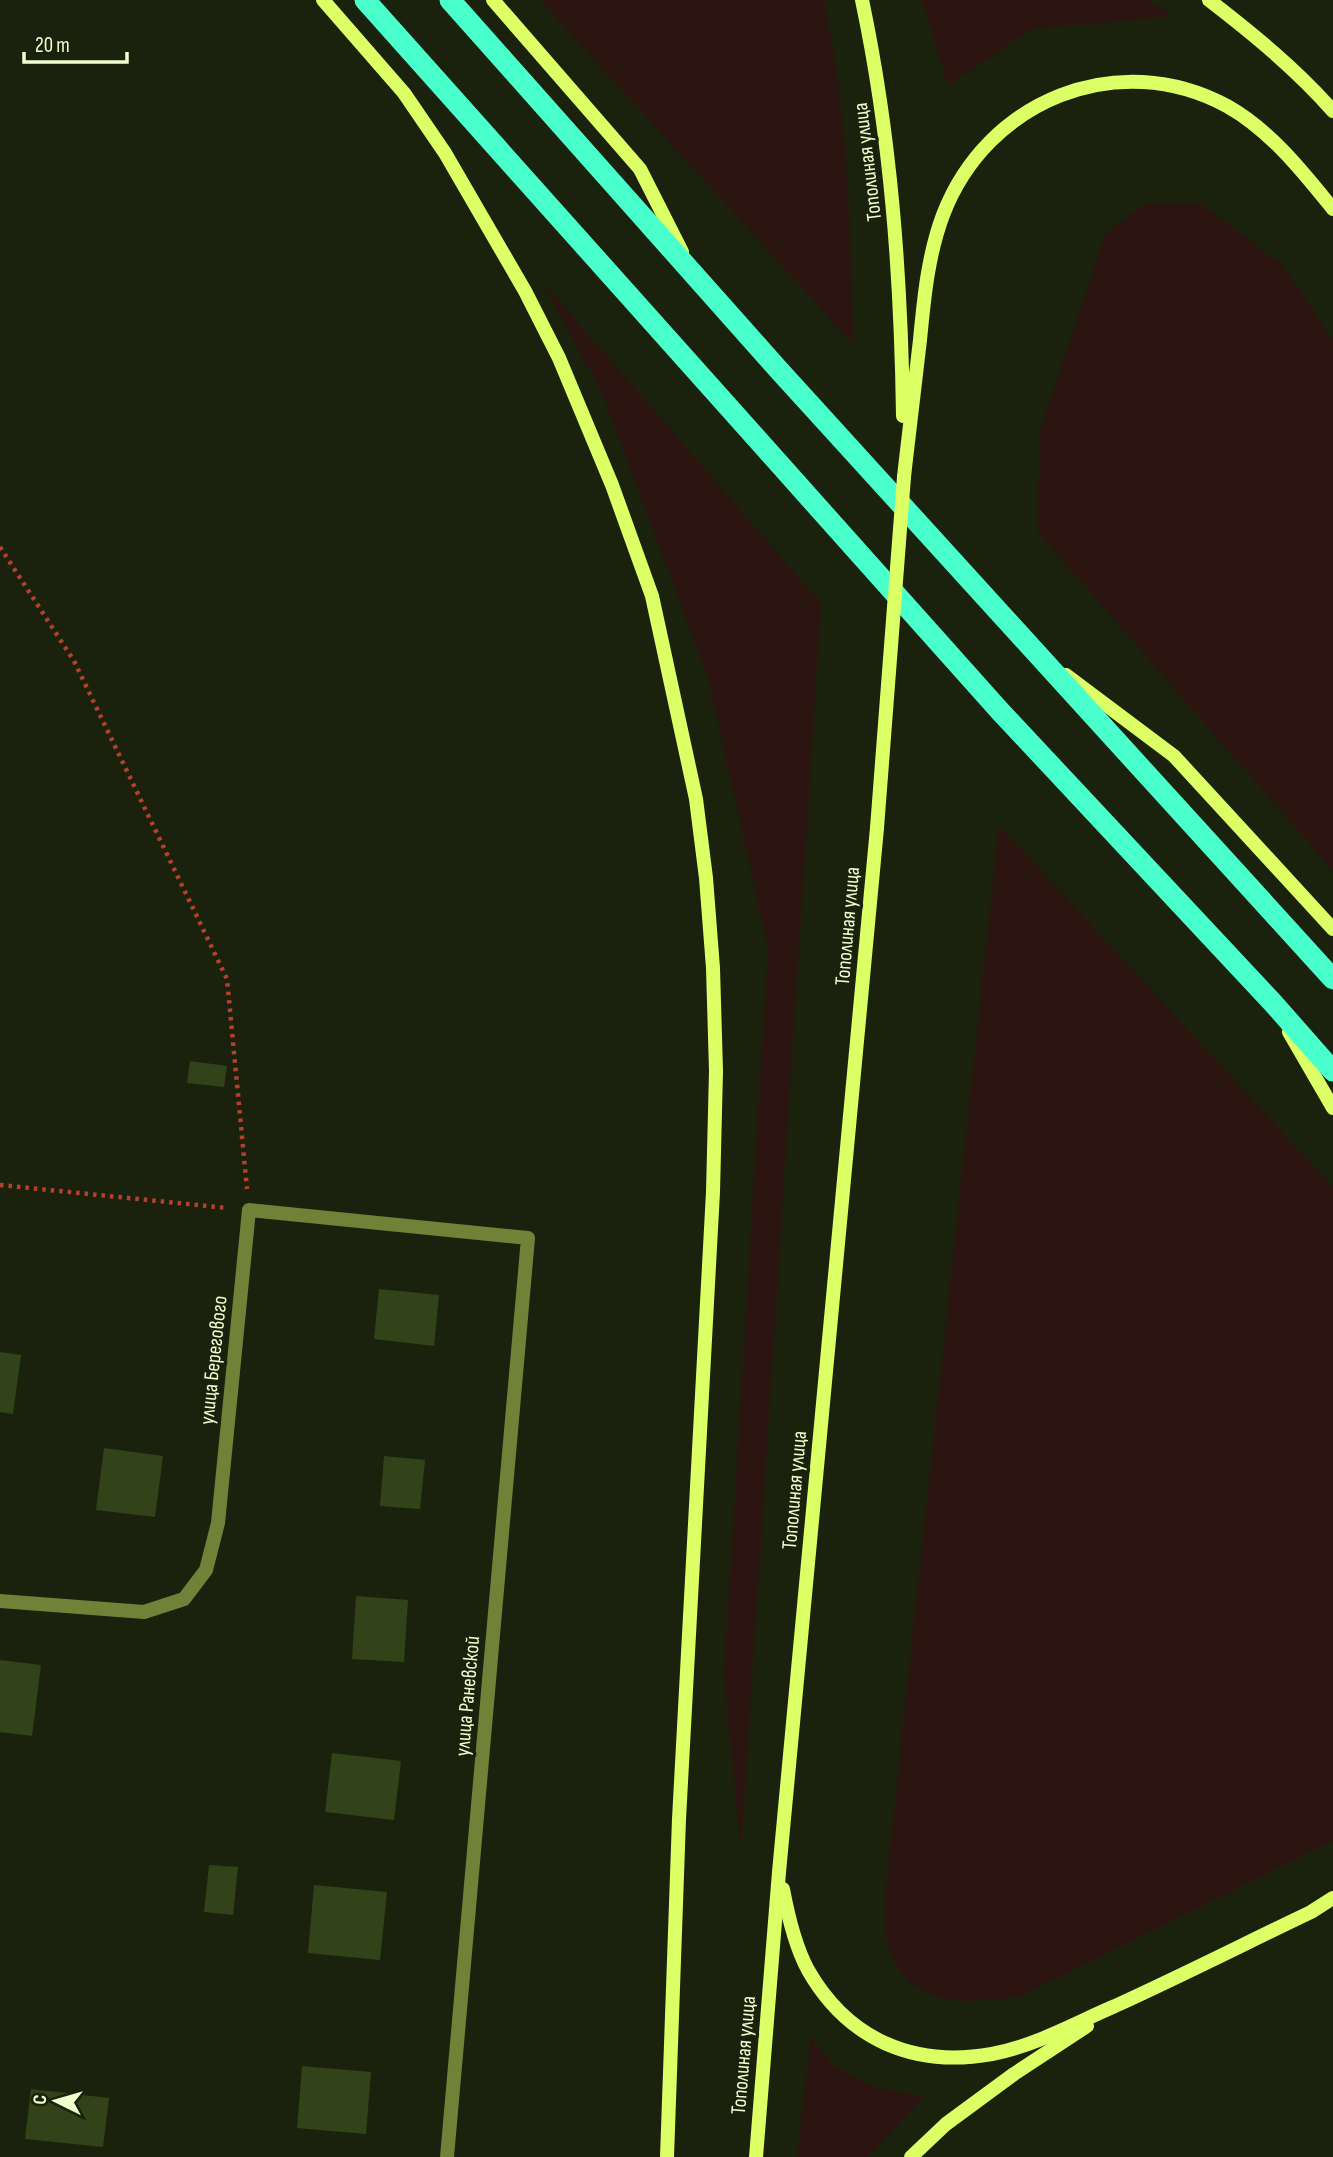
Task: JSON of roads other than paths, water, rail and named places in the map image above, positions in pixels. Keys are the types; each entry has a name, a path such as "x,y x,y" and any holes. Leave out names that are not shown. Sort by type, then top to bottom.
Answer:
{"highway":[{"path":"365,0 999,710 1273,1003 1333,1071"},
{"path":"450,0 777,368 1333,979"}],"main road":[{"path":"323,0 404,93 445,153 525,291 559,358 612,485 652,596 696,799 713,968 716,1071 713,1192 679,1819 667,2157"},
{"path":"493,0 639,169 691,269"},
{"name":"Тополиная улица","path":"756,2157 779,1872 877,828 904,477 900,322 889,163 881,99 862,0"},
{"path":"1209,0 1261,41 1333,111"},
{"path":"904,477 925,288 943,214 958,184 981,154 1023,114 1049,98 1072,90 1123,80 1168,86 1210,97 1241,115 1276,144 1333,209"},
{"path":"1041,656 1174,755 1333,929"},
{"path":"1273,1003 1333,1108"},
{"path":"779,1872 795,1938 808,1969 840,2012 887,2045 940,2059 994,2053 1027,2044 1333,1904"},
{"path":"1311,1912 1333,1898"},
{"path":"911,2157 946,2124 1014,2074 1136,1996"}],"street":[{"name":"улица Берегового","path":"0,1601 144,1612 184,1599 206,1570 218,1523 249,1210 528,1238"},
{"name":"улица Раневской","path":"447,2157 528,1238"}]}
